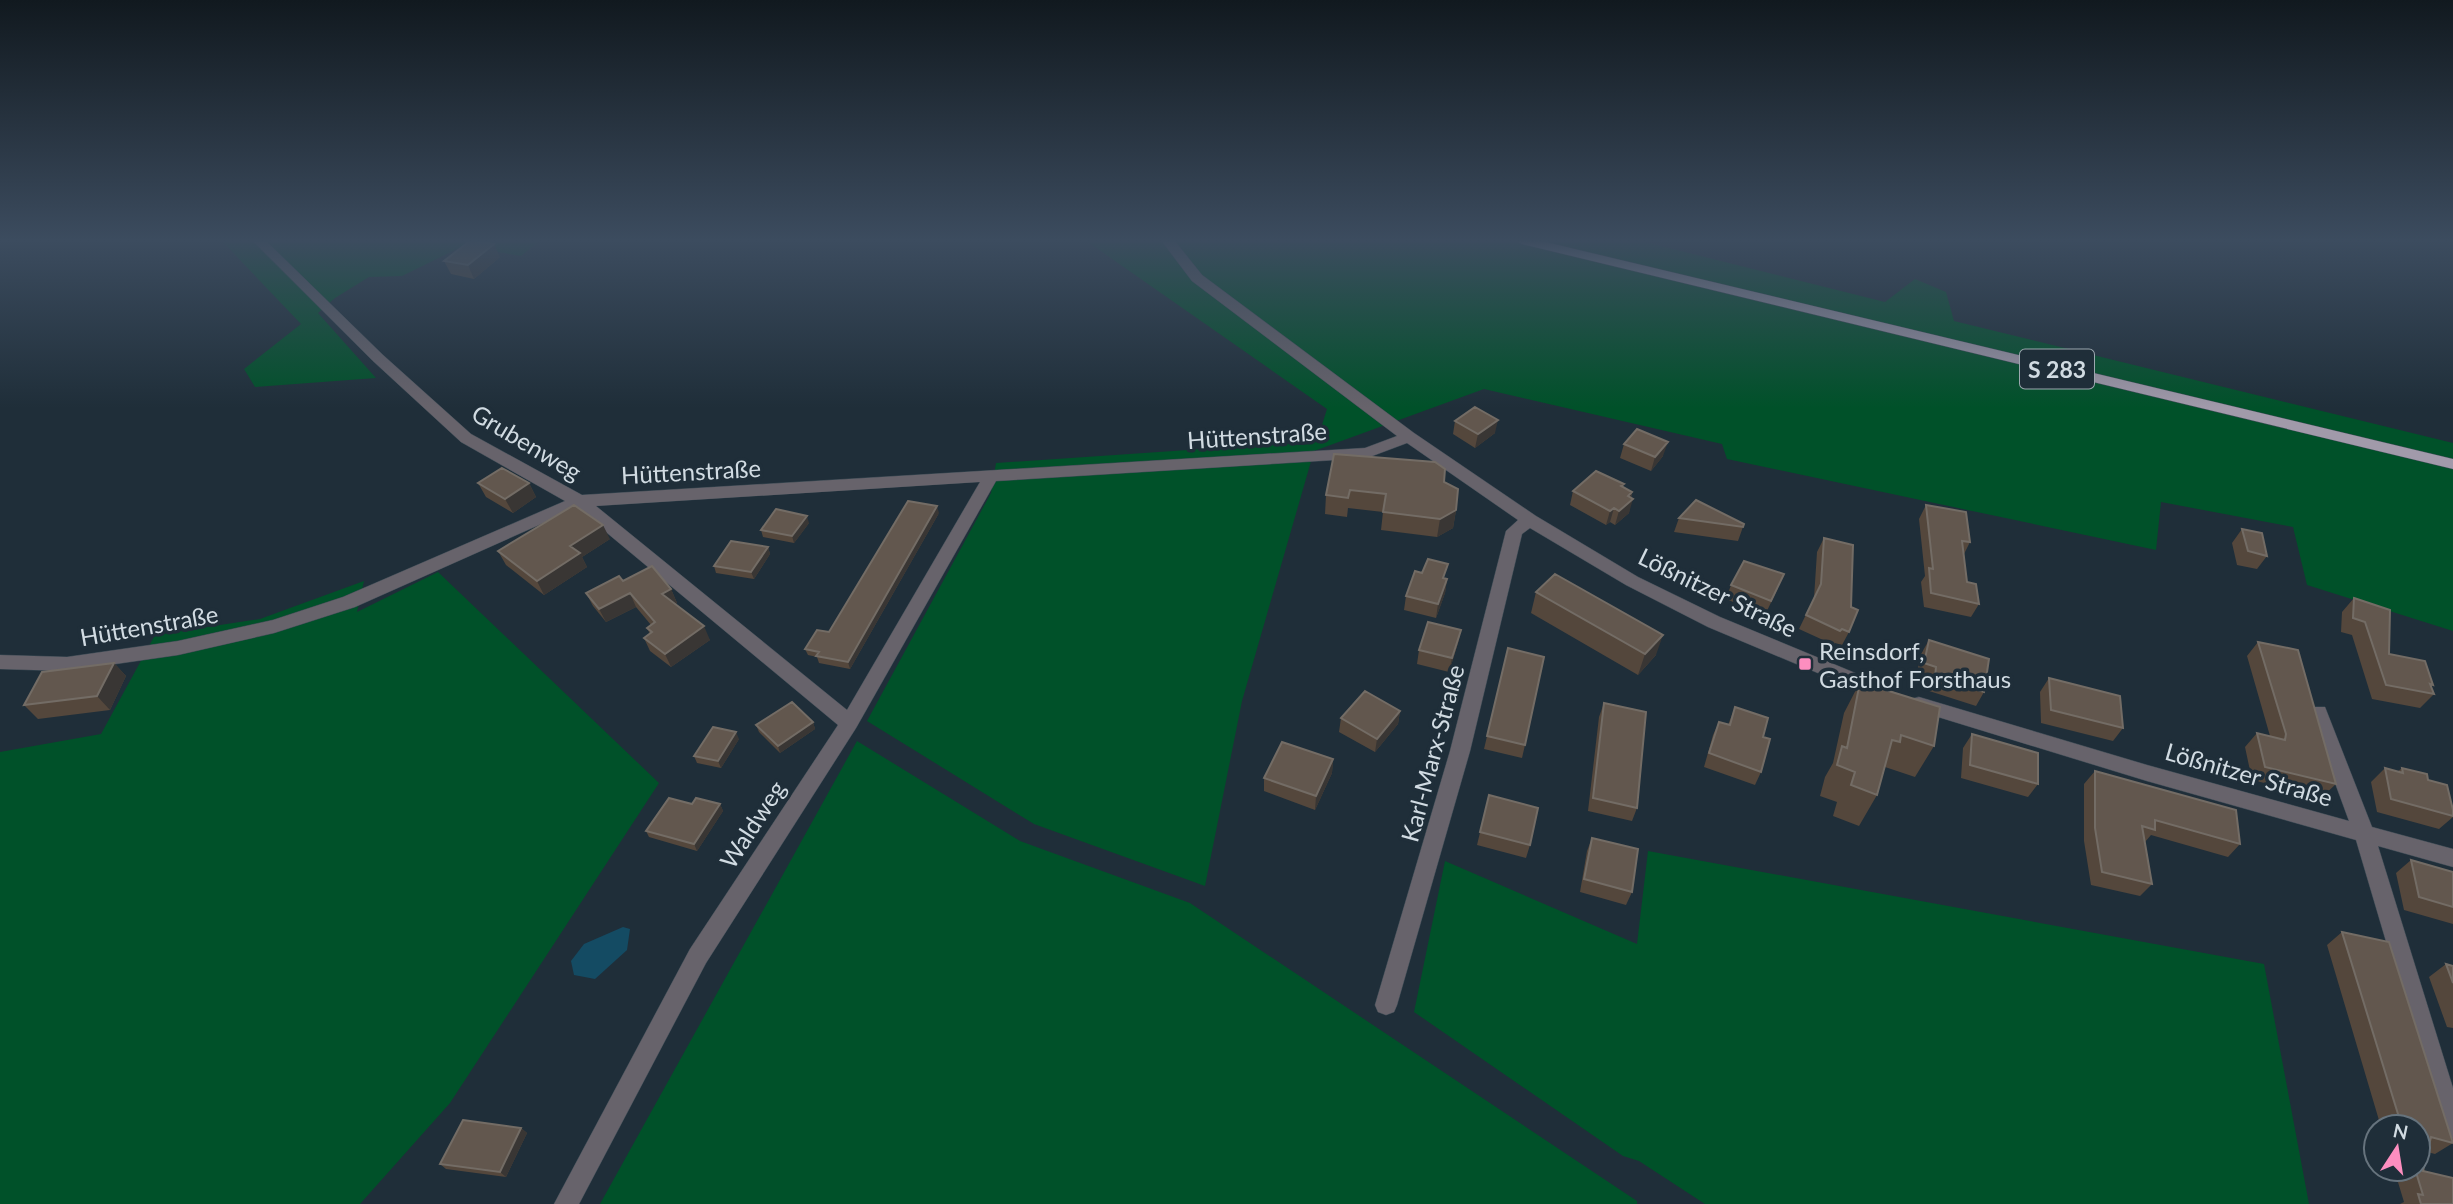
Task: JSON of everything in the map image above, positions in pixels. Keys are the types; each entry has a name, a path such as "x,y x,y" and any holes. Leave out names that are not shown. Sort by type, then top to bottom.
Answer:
{"main road":[{"name":"S 283","path":"1754,296 2453,464"}],"street":[{"name":"Grubenweg","path":"315,296 466,438 579,501 849,723"},
{"name":"Lößnitzer Straße","path":"1221,296 1409,437 1530,520 1632,580 1714,622 1871,688 2005,731 2453,858"},
{"name":"Hüttenstraße","path":"0,662 67,664 178,648 274,626 349,602 579,501 1367,453 1409,437"},
{"name":"Waldweg","path":"566,1204 698,956 849,723 990,478"},
{"name":"Karl-Marx-Straße","path":"1386,1005 1460,751 1514,531 1530,520"},
{"path":"2318,712 2364,833 2453,1127"}],"green space":[{"path":"275,296 338,296 318,313 376,378 255,387 244,369 301,324"},
{"path":"1165,296 1862,296 1885,302 1893,296 1947,296 1954,321 2453,443 2453,631 2307,585 2293,527 2161,502 2156,550 1727,459 1722,444 1484,389 1314,451 1242,701 1205,886 1034,824 867,721 991,493 996,463 1292,443 1321,428 1327,409"},
{"path":"438,572 659,783 450,1103 360,1204 0,1204 0,752 101,734 155,635 260,619 364,581 357,612"},
{"path":"857,741 1020,841 1190,903 1637,1201 1637,1204 600,1204"},
{"path":"1648,851 2264,964 2309,1204 1705,1204 1639,1161 1623,1156 1414,1012 1445,861 1637,944"}],"water":[{"path":"623,927 630,929 627,950 595,979 574,975 571,961 584,944"}],"building":[{"path":"1475,407 1498,420 1478,434 1455,421"},
{"path":"1637,429 1668,442 1655,457 1624,444"},
{"path":"1334,454 1435,462 1445,469 1444,482 1458,489 1456,510 1440,519 1383,512 1386,494 1350,490 1348,498 1326,495"},
{"path":"502,468 529,483 505,499 478,483"},
{"path":"1596,471 1624,484 1621,486 1632,492 1628,496 1633,499 1619,511 1614,508 1610,511 1573,491"},
{"path":"1696,500 1744,524 1743,527 1679,518"},
{"path":"908,501 937,506 848,662 816,656 819,652 805,649 817,630 829,632"},
{"path":"574,505 603,525 570,546 580,553 537,581 498,551"},
{"path":"1926,505 1966,512 1970,542 1962,541 1967,582 1976,584 1979,604 1931,593 1929,568 1933,569"},
{"path":"776,509 807,516 792,536 761,530"},
{"path":"2242,529 2262,533 2267,556 2248,551"},
{"path":"1824,538 1853,545 1851,607 1858,610 1849,632 1842,629 1840,631 1806,615 1821,584"},
{"path":"731,541 768,547 751,572 714,566"},
{"path":"1428,559 1448,564 1443,578 1447,579 1438,604 1406,596 1415,571 1422,573"},
{"path":"1744,561 1784,574 1771,601 1731,585"},
{"path":"652,566 671,589 662,594 704,626 665,654 644,638 652,632 647,628 655,622 630,593 599,609 586,593 619,576 623,581"},
{"path":"1555,574 1663,635 1645,654 1536,592"},
{"path":"2354,598 2390,610 2389,654 2425,661 2434,694 2386,685 2365,622 2353,618"},
{"path":"1428,622 1461,630 1452,658 1419,650"},
{"path":"1929,640 1989,659 1984,692 1935,677 1936,667 1924,663"},
{"path":"2258,642 2298,650 2336,784 2265,767 2257,733 2285,740 2286,734"},
{"path":"1508,648 1544,657 1525,745 1487,736"},
{"path":"114,663 97,696 24,705 42,672"},
{"path":"2049,678 2120,696 2123,728 2051,710"},
{"path":"1860,682 1940,707 1934,746 1901,735 1900,742 1892,740 1877,795 1851,785 1855,772 1837,765 1842,746 1847,748"},
{"path":"1365,691 1400,711 1377,739 1341,718"},
{"path":"792,702 813,722 778,746 756,725"},
{"path":"1604,703 1646,712 1637,808 1593,798"},
{"path":"1735,707 1768,718 1763,737 1770,739 1761,772 1709,753 1719,722 1730,725"},
{"path":"713,727 736,732 718,761 694,756"},
{"path":"1972,734 2038,753 2038,784 1970,765"},
{"path":"1282,742 1333,759 1316,796 1264,778"},
{"path":"2385,768 2403,773 2402,768 2427,774 2428,780 2447,785 2453,816 2391,799"},
{"path":"2095,771 2236,810 2240,844 2155,820 2155,830 2142,826 2152,884 2102,872 2095,828"},
{"path":"1489,795 1538,808 1530,845 1480,832"},
{"path":"669,798 692,804 696,798 720,804 694,844 646,831"},
{"path":"1592,838 1638,849 1632,892 1584,879"},
{"path":"2411,860 2453,872 2453,907 2419,897"},
{"path":"2342,932 2389,942 2453,1143 2432,1137 2432,1113 2398,1113"},
{"path":"2446,964 2453,966 2453,983"},
{"path":"463,1120 521,1128 500,1172 440,1164"},
{"path":"2432,1173 2453,1178 2453,1204 2421,1204 2418,1194 2423,1195 2419,1183 2432,1183"}],"place":[{"name":"Reinsdorf, Gasthof Forsthaus","path":"1805,664"}]}
